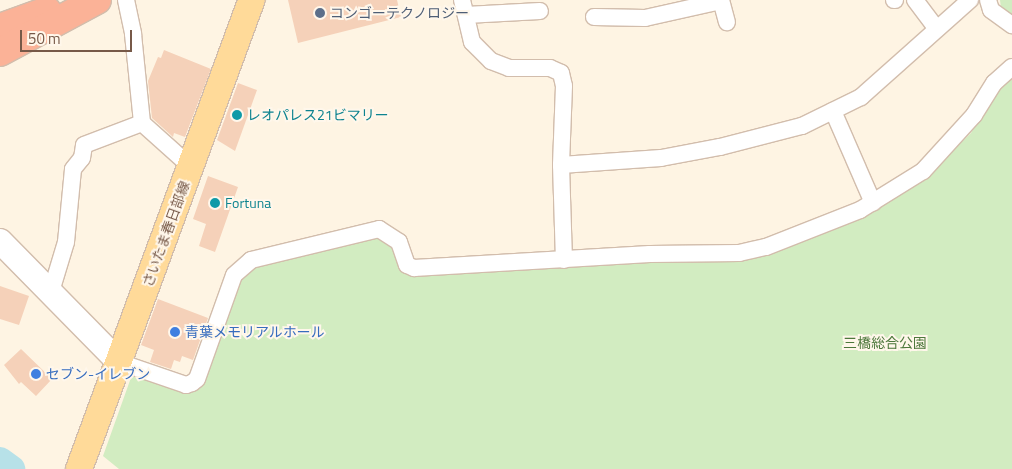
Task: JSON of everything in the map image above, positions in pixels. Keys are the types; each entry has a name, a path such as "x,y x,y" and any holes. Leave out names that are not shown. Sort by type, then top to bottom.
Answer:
{"highway":[{"path":"0,28 79,0"},
{"path":"0,52 97,0"}],"main road":[{"name":"さいたま春日部線","path":"83,459 191,167 246,7"}],"street":[{"path":"126,0 133,34 142,123 191,167"},
{"path":"915,0 937,29"},
{"path":"561,165 661,158 720,147 802,126 861,97 970,0"},
{"path":"988,0 991,10 1012,25"},
{"path":"594,17 645,18 721,1 727,22"},
{"path":"540,11 464,8 472,42 491,61 509,68 550,68 561,73 564,86 561,165 564,260"},
{"path":"0,241 50,294 119,362 186,385 197,378 234,275 251,260 379,228 399,242 407,265 414,268 739,253 796,237 873,202 923,171 974,115 994,83 1012,67"},
{"path":"833,111 873,202"},
{"path":"50,294 66,242 73,169 82,158 84,145 142,123"}],"green space":[{"path":"1000,0 1012,0 1012,17 1001,8"},
{"name":"三橋総合公園","path":"1012,73 1012,469 119,469 103,456 133,372 185,389 239,280 259,264 381,235 396,244 401,264 739,261 785,249 873,211 926,176 971,133 998,86"}],"building":[{"path":"288,0 397,0 401,17 298,43"},
{"path":"164,50 211,69 185,137 174,133 173,137 152,118 148,81 158,57 161,58"},
{"name":"レオパレス21ビマリー","path":"238,83 257,90 235,151 217,140"},
{"name":"Fortuna","path":"208,176 238,187 215,252 199,246 206,224 193,219"},
{"path":"0,286 29,296 19,325 0,319"},
{"path":"158,299 208,318 193,360 182,356 180,362 174,360 171,369 150,362 154,350 141,345"},
{"path":"21,349 52,379 36,396 21,382 19,384 4,365"}],"waterway":[{"path":"0,461 11,469"}],"place":[{"name":"コンゴーテクノロジー","path":"320,13"},
{"name":"レオパレス21ビマリー","path":"237,115"},
{"name":"Fortuna","path":"215,203"},
{"name":"青葉メモリアルホール","path":"175,332"},
{"name":"セブン-イレブン","path":"36,374"}]}
